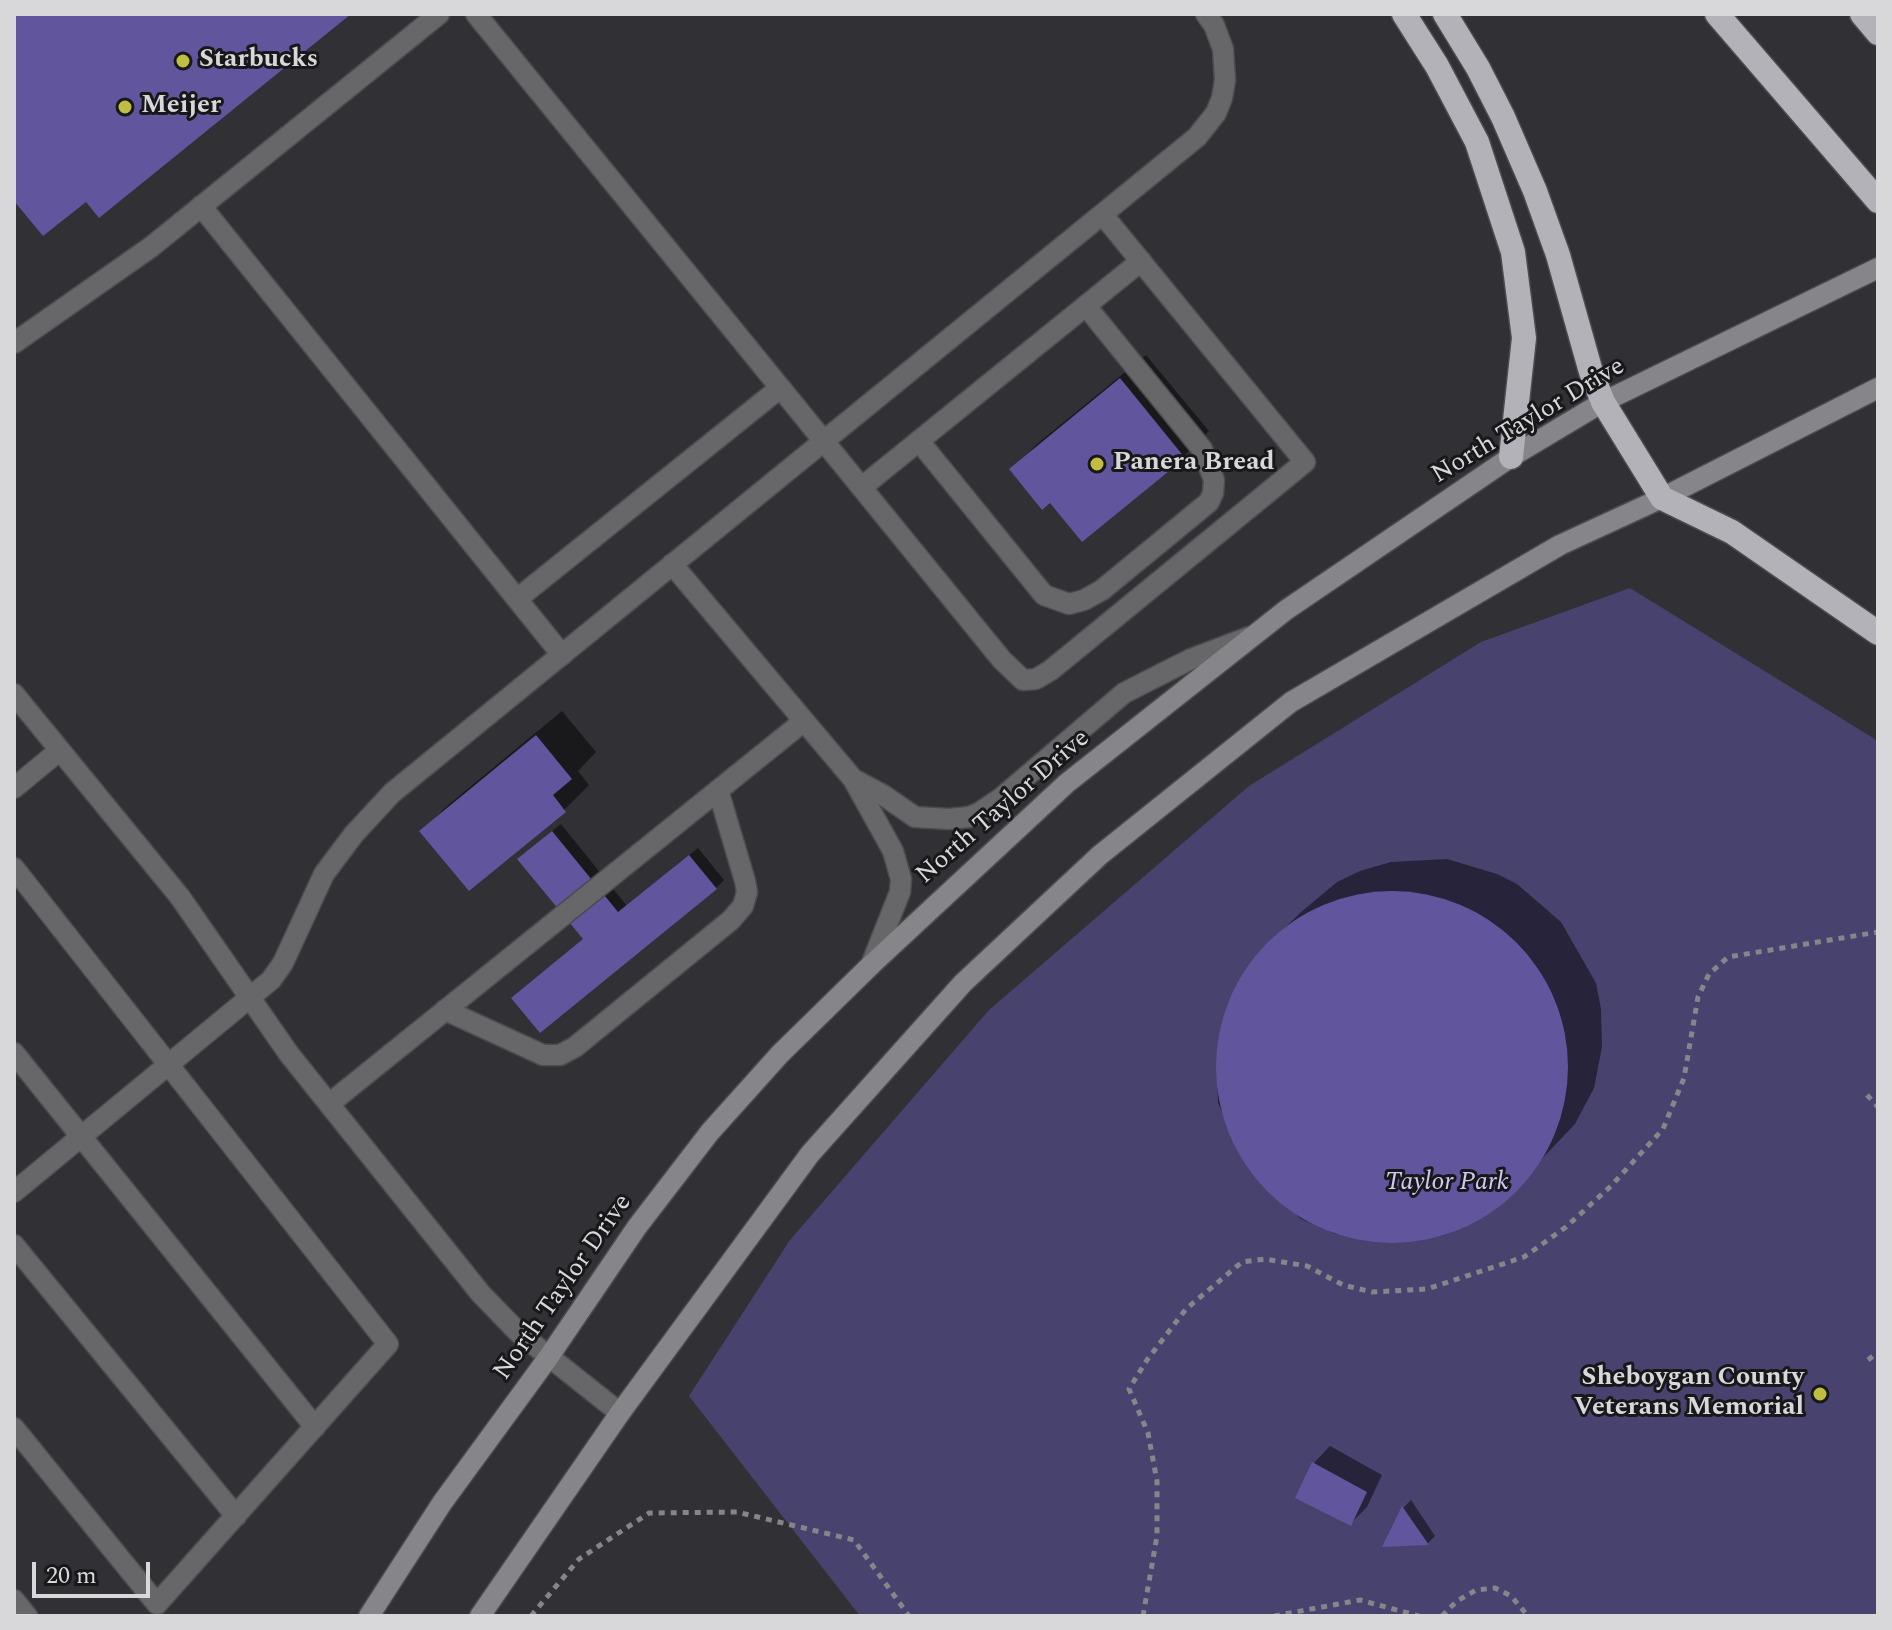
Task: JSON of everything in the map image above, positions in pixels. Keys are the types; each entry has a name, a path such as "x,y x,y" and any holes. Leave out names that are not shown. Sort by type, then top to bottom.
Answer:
{"highway":[{"path":"1404,14 1437,66 1477,142 1513,252 1524,338 1511,457"},
{"path":"1445,14 1497,104 1535,191 1603,402 1662,498 1732,532 1878,633"},
{"path":"1717,14 1878,201"},
{"path":"1862,14 1878,33"}],"main road":[{"name":"North Taylor Drive","path":"369,1616 442,1503 548,1358 637,1227 710,1132 780,1054 871,965 1067,783 1286,610 1511,457 1603,402 1878,268"},
{"path":"480,1616 620,1413 810,1154 963,983 1100,855 1291,702 1560,545 1662,498 1878,388"}],"lane":[{"path":"14,343 125,266 439,14"},
{"path":"476,14 1021,679 1030,680 1051,670 1305,462 1103,215"},
{"path":"14,1192 271,980 283,963 324,874 372,812 392,793 1188,146 1216,113 1224,89 1225,59 1217,32 1206,14"},
{"path":"201,206 562,655"},
{"path":"862,487 1141,261"},
{"path":"919,441 1044,595 1069,604 1102,590 1203,507 1211,498 1214,487 1212,471 1202,449 1086,306"},
{"path":"517,599 780,388"},
{"path":"672,564 853,779 892,849 901,879 897,902 871,965"},
{"path":"853,779 915,817 969,817 1001,798 1124,693 1191,659 1255,635"},
{"path":"14,694 180,897 250,1000 481,1294 511,1327 620,1413"},
{"path":"329,1104 804,721"},
{"path":"14,788 60,750"},
{"path":"445,1010 543,1055 560,1055 575,1047 731,920 743,906 747,892 745,881 718,790"},
{"path":"14,868 388,1344 151,1610 14,1428"},
{"path":"14,1053 315,1427"},
{"path":"14,1245 236,1516"},
{"path":"14,1600 27,1616"}],"path":[{"path":"1143,1616 1157,1536 1157,1481 1148,1433 1129,1389 1186,1309 1242,1262 1265,1259 1307,1266 1343,1285 1372,1292 1427,1289 1524,1257 1566,1227 1600,1196 1663,1129 1684,1078 1698,997 1709,974 1728,957 1878,932"},
{"path":"1867,1095 1878,1107"},
{"path":"1868,1360 1878,1352"},
{"path":"531,1616 579,1559 649,1513 737,1512 854,1540 909,1616"},
{"path":"1442,1616 1457,1601 1476,1590 1495,1588 1511,1596 1528,1616"},
{"path":"1274,1616 1360,1600 1419,1616"}],"green space":[{"name":"Taylor Park","path":"1630,588 1878,741 1878,1616 860,1616 689,1396 790,1240 989,1010 1249,786 1481,642"}],"building":[{"name":"Meijer","path":"14,14 351,14 99,218 86,202 43,236 14,201"},
{"name":"Panera Bread","path":"1120,378 1185,458 1082,542 1050,503 1042,510 1009,469"},
{"path":"536,735 572,779 553,795 566,812 469,891 419,831"},
{"path":"552,831 618,912 689,855 717,889 540,1033 511,998 583,939 517,859"},
{"path":"1392,891 1426,894 1459,904 1490,921 1517,942 1538,969 1555,1000 1565,1033 1568,1067 1565,1101 1555,1134 1538,1165 1517,1192 1490,1213 1459,1230 1426,1240 1392,1243 1358,1240 1325,1230 1294,1213 1267,1192 1246,1165 1229,1134 1219,1101 1216,1067 1219,1033 1229,1000 1246,969 1267,942 1294,921 1325,904 1358,894"},
{"path":"1312,1462 1367,1492 1351,1526 1295,1498"},
{"path":"1402,1506 1429,1545 1382,1547"}],"place":[{"name":"Starbucks","path":"183,61"},
{"name":"Meijer","path":"125,107"},
{"name":"Panera Bread","path":"1097,464"},
{"name":"Sheboygan County Veterans Memorial","path":"1820,1394"}]}
